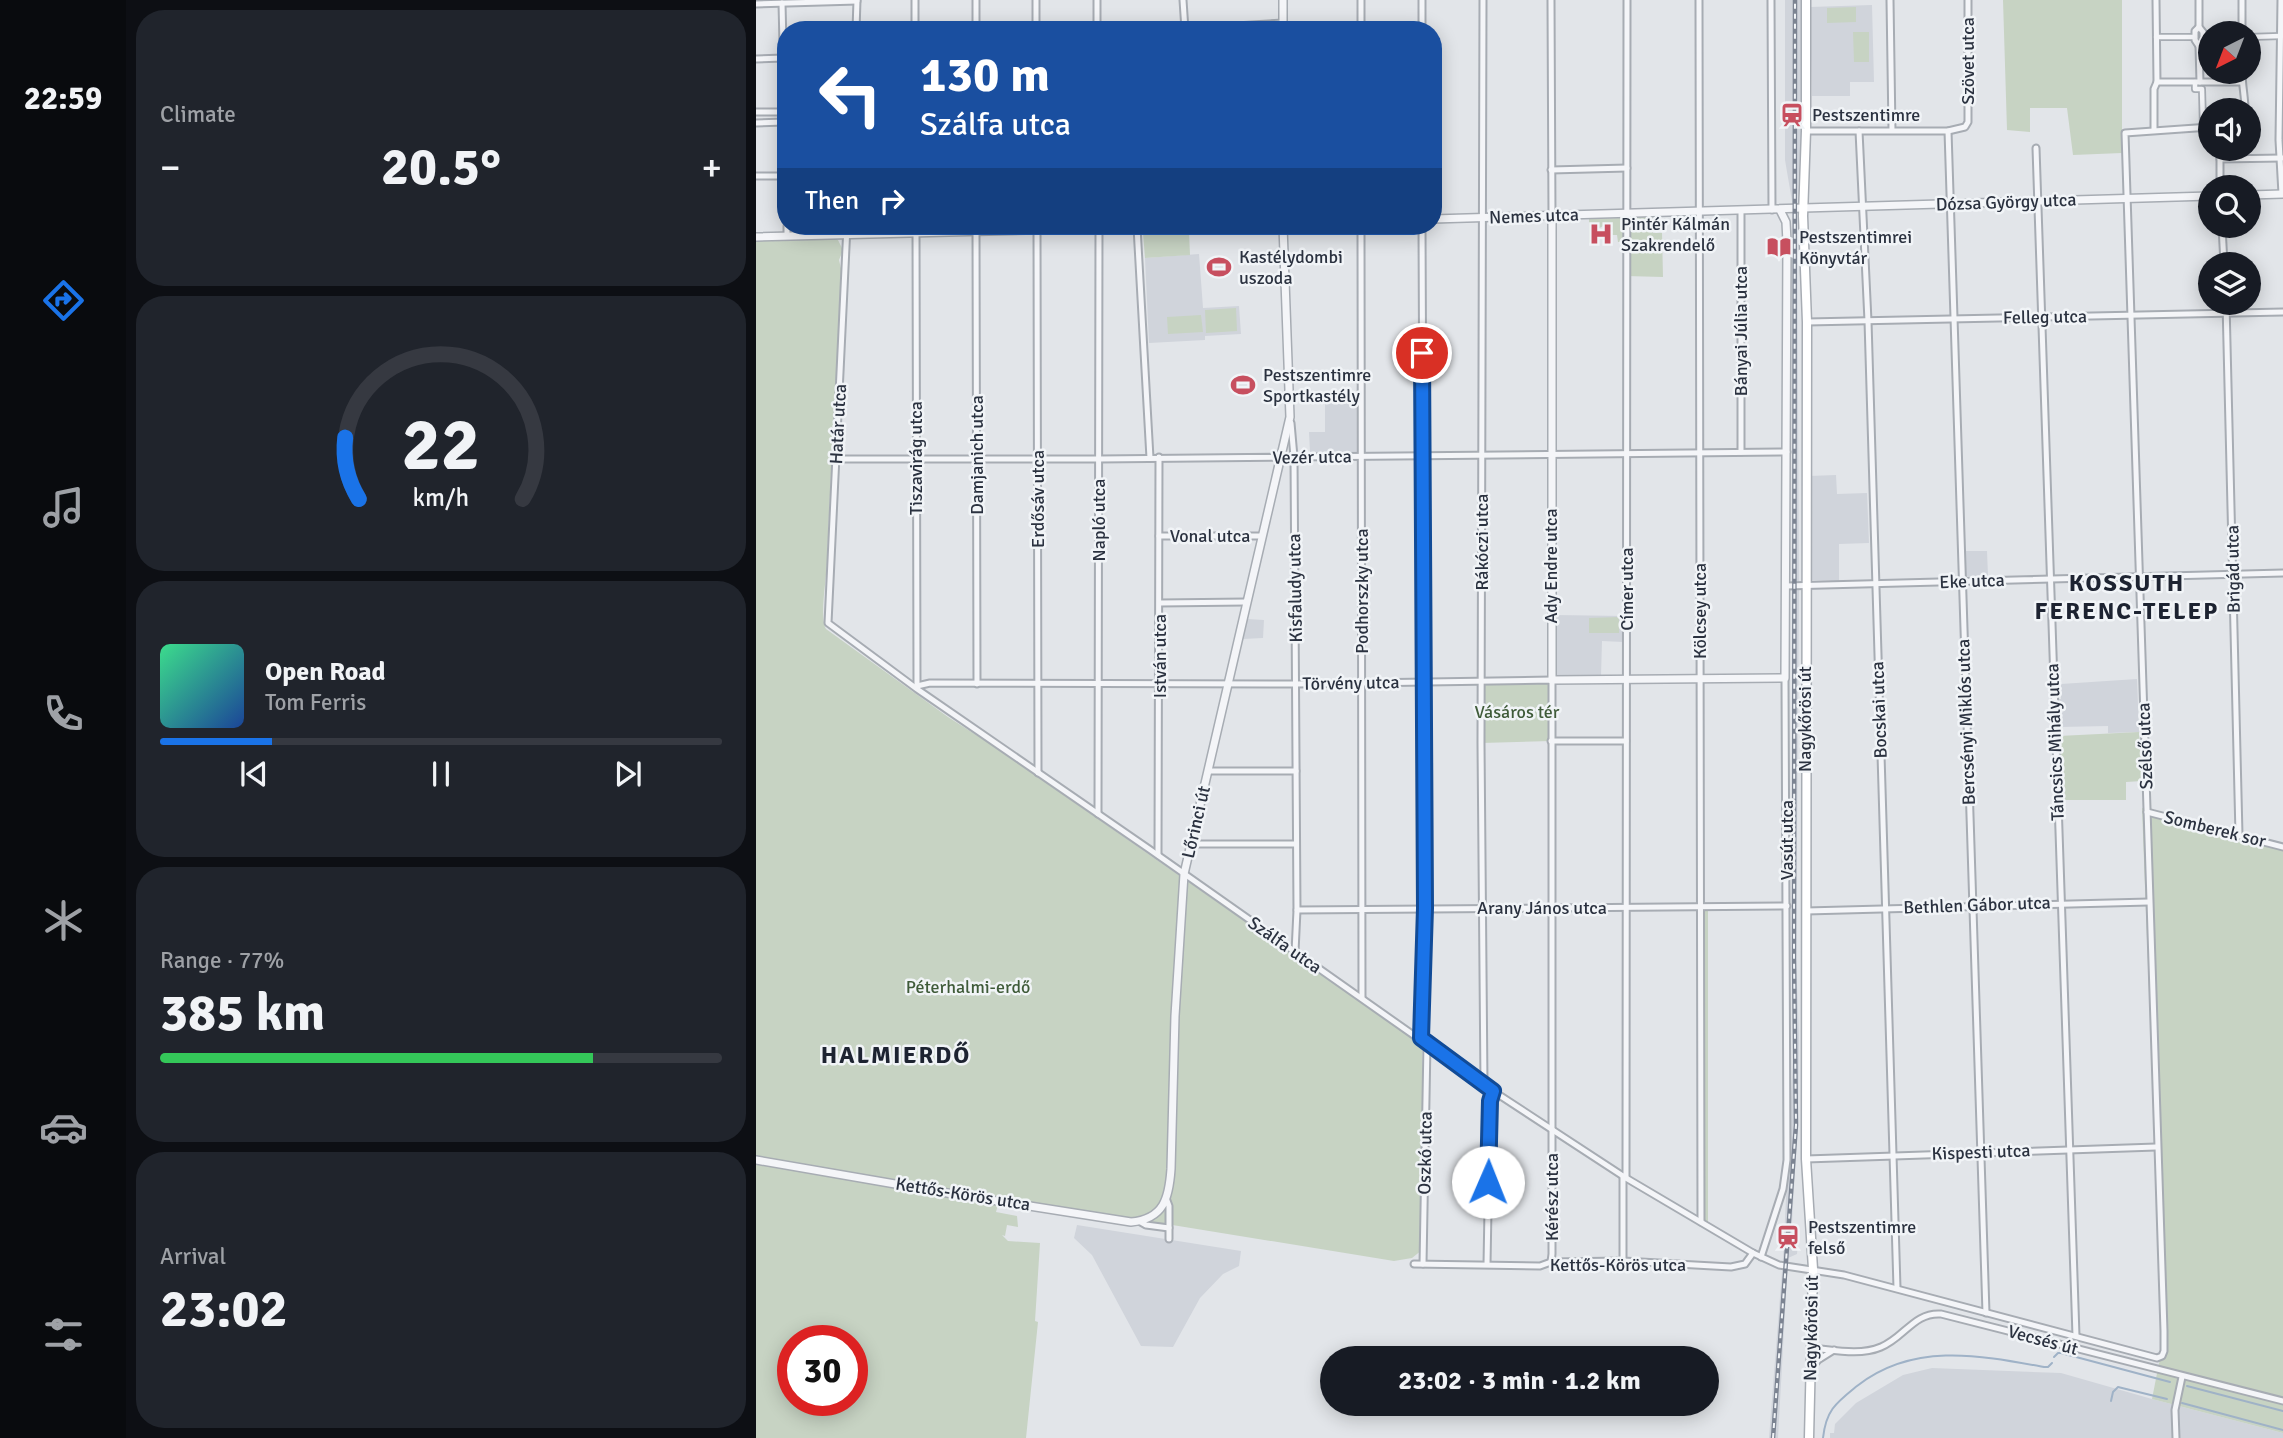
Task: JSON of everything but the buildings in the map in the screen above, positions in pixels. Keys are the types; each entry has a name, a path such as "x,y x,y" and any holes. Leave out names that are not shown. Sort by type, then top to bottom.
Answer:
{"main road":[{"name":"Nagykőrösi út","path":"1806,0 1803,208 1807,322 1805,1158 1813,1269 1809,1438"}],"street":[{"path":"915,0 915,21"},
{"path":"976,0 976,21"},
{"path":"1036,0 1036,21"},
{"path":"1097,0 1097,21"},
{"path":"1183,0 1184,21"},
{"path":"1283,0 1283,21"},
{"path":"1361,0 1361,21"},
{"path":"1422,0 1422,21"},
{"name":"Rákóczi utca","path":"1483,0 1484,1084"},
{"name":"Ady Endre utca","path":"1551,0 1552,1131"},
{"name":"Címer utca","path":"1623,1261 1627,908 1627,0"},
{"name":"Kölcsey utca","path":"1699,0 1701,1222"},
{"name":"Vasút utca","path":"1761,1257 1783,1189 1786,1169 1787,233 1786,222 1776,210 1770,0"},
{"path":"1889,0 1892,130"},
{"name":"Szövet utca","path":"1948,131 1960,129 1968,122 1968,0"},
{"path":"2156,0 2157,82 2154,89 2154,129 2198,127"},
{"path":"2199,0 2199,21"},
{"path":"2242,0 2242,21"},
{"path":"2261,195 2283,194 2279,140 2281,0"},
{"path":"756,4 857,1 856,21"},
{"path":"782,3 783,21"},
{"path":"2198,28 2195,31 2198,44"},
{"path":"2261,37 2281,36"},
{"path":"2156,37 2195,37"},
{"path":"756,59 777,60"},
{"path":"2198,64 2195,89 2202,89 2202,98"},
{"path":"2157,82 2197,82"},
{"path":"756,112 777,111"},
{"path":"756,123 777,122"},
{"name":"Szélső utca","path":"2076,1336 2155,1357 2161,1357 2164,1351 2124,133 2154,129"},
{"path":"1806,131 1948,131"},
{"name":"Bocskai utca","path":"1859,131 1868,321 1897,1288"},
{"name":"Bercsényi Miklós utca","path":"1948,131 1986,1313"},
{"name":"Táncsics Mihály utca","path":"2036,148 2076,1336"},
{"path":"2261,158 2282,158"},
{"path":"1551,170 1627,167"},
{"path":"756,176 777,176"},
{"name":"Dózsa György utca","path":"1803,208 2198,196"},
{"name":"Nemes utca","path":"1442,219 1803,208"},
{"name":"Bányai Júlia utca","path":"1741,210 1741,452"},
{"path":"756,237 846,235"},
{"name":"Határ utca","path":"828,622 846,235"},
{"name":"Tiszavirág utca","path":"916,235 917,688"},
{"name":"Damjanich utca","path":"976,235 977,684"},
{"name":"Erdősáv utca","path":"1037,235 1038,773"},
{"name":"Napló utca","path":"1098,814 1099,235"},
{"path":"1137,235 1150,457"},
{"name":"Kisfaludy utca","path":"1283,235 1294,457 1295,951"},
{"name":"Podhorszky utca","path":"1361,235 1362,998"},
{"path":"1421,1038 1425,908 1422,235"},
{"name":"Felleg utca","path":"2261,313 2283,312"},
{"name":"Felleg utca","path":"1807,322 2198,314"},
{"name":"Brigád utca","path":"2226,315 2239,835"},
{"name":"Lőrinci út","path":"1166,1198 1171,1169 1176,1002 1184,874 1290,417"},
{"name":"Vezér utca","path":"836,459 1787,452"},
{"name":"István utca","path":"1158,855 1159,457"},
{"name":"Vonal utca","path":"1160,536 1261,536"},
{"name":"Eke utca","path":"1786,586 2283,573"},
{"path":"1160,603 1246,602"},
{"name":"Szálfa utca","path":"828,622 917,688 1421,1038 1493,1091 1625,1177 1753,1253"},
{"name":"Törvény utca","path":"917,688 930,683 1296,684 1786,678"},
{"path":"1551,741 1626,741"},
{"path":"1208,771 1296,771"},
{"name":"Somberek sor","path":"2147,812 2283,847"},
{"path":"1191,844 1296,844"},
{"name":"Bethlen Gábor utca","path":"1804,911 2149,902"},
{"name":"Arany János utca","path":"1297,910 1787,906"},
{"name":"Oszkó utca","path":"1423,1264 1427,1043"},
{"path":"1487,1264 1490,1101 1493,1091"},
{"name":"Kérész utca","path":"1551,1262 1552,1131"},
{"name":"Kispesti utca","path":"1805,1158 2156,1147"},
{"name":"Kettős-Körös utca","path":"756,1160 1169,1228"},
{"path":"1139,1221 1156,1213 1166,1198"},
{"path":"1166,1198 1169,1206 1168,1240"},
{"path":"1753,1253 1785,1267 1844,1275 2076,1336"},
{"name":"Kettős-Körös utca","path":"1413,1264 1540,1266 1551,1262 1623,1261 1731,1267 1745,1264 1753,1253"},
{"name":"Vecsés út","path":"1811,1348 1862,1352 1894,1340 1918,1318 1927,1314 1941,1314 2283,1401"},
{"path":"1811,1368 1834,1350"},
{"path":"2176,1438 2175,1409 2182,1377"}],"shaded area":[{"path":"1785,0 1801,0 1801,138 1797,200 1799,594 1796,959 1799,1037 1798,1117 1791,1241 1798,1242 1797,1254 1788,1258 1778,1438 1769,1438 1783,1258 1794,1038 1793,236 1792,201 1785,160"},
{"path":"1872,5 1874,82 1850,82 1850,96 1812,96 1810,7"},
{"path":"1199,254 1203,308 1239,306 1241,334 1205,336 1205,340 1149,343 1145,258"},
{"path":"1359,400 1358,452 1310,452 1309,432 1325,432 1325,401"},
{"path":"1836,475 1837,494 1867,493 1869,543 1839,544 1839,581 1810,580 1809,476"},
{"path":"1966,551 1987,551 1988,576 1966,576"},
{"path":"1555,615 1624,616 1624,642 1602,641 1601,676 1555,676"},
{"path":"1247,619 1264,620 1263,638 1243,639"},
{"path":"2137,679 2139,732 2108,733 2108,726 2060,727 2058,699 2061,699 2061,684"},
{"path":"1077,1225 1241,1251 1239,1266 1223,1274 1200,1298 1173,1347 1141,1346 1092,1255 1074,1238"},
{"path":"1932,1368 2061,1373 2283,1433 2283,1438 1830,1438 1835,1424 1856,1403 1903,1375"}],"green space":[{"path":"2003,0 2122,0 2122,153 2073,155 2067,108 2030,108 2030,132 2007,130"},
{"path":"1856,7 1856,22 1827,23 1827,8"},
{"path":"1853,32 1869,32 1869,62 1854,62"},
{"path":"1652,213 1653,233 1662,233 1663,277 1626,276 1626,215"},
{"path":"1623,218 1624,242 1618,242 1617,235 1610,235 1613,232 1605,225 1592,232 1592,242 1589,243 1589,219"},
{"path":"1143,235 1189,235 1190,255 1145,258"},
{"name":"Péterhalmi-erdő","path":"835,239 843,250 839,260 843,277 823,606 826,629 948,717 1422,1045 1422,1250 1412,1258 1394,1261 1000,1197 996,1212 1017,1216 1018,1227 1007,1225 1005,1236 1002,1235 1008,1241 1040,1243 1035,1321 1038,1322 1026,1438 756,1438 756,241"},
{"path":"1236,308 1237,331 1206,333 1205,310"},
{"path":"1201,315 1203,332 1168,334 1167,317"},
{"path":"1619,617 1619,633 1589,633 1589,618"},
{"name":"Vásáros tér","path":"1552,680 1551,741 1481,743 1483,681"},
{"path":"2139,732 2142,781 2126,782 2126,800 2062,800 2059,736"},
{"path":"2142,808 2283,844 2283,1433 2152,1399 2161,1353 2161,1307"},
{"path":"1708,906 1708,1227 1701,1222 1700,907"}],"waterway":[{"path":"2054,1357 2061,1353 2170,1382"},
{"path":"1823,1438 1827,1420 1838,1403 1878,1372 1901,1363 1924,1357 1947,1356 1971,1356 2044,1367 2052,1363"},
{"path":"2187,1386 2283,1411"},
{"path":"2111,1401 2113,1392 2118,1387 2167,1399"},
{"path":"2182,1403 2283,1430"}],"railway":[{"path":"1773,1438 1796,1125 1795,0"}],"place":[{"name":"Pestszentimre","path":"1792,115"},
{"name":"Pintér Kálmán Szakrendelő","path":"1601,234"},
{"name":"Pestszentimrei Könyvtár","path":"1779,247"},
{"name":"Kastélydombi uszoda","path":"1219,267"},
{"name":"Pestszentimre Sportkastély","path":"1243,385"},
{"name":"Pestszentimre felső","path":"1788,1237"}],"district":[{"name":"KOSSUTH FERENC-TELEP","path":"2127,597"},
{"name":"HALMIERDŐ","path":"896,1055"}],"route":[{"path":"1422,353 1425,908 1421,1038 1493,1091 1490,1101 1488,1182"}]}
